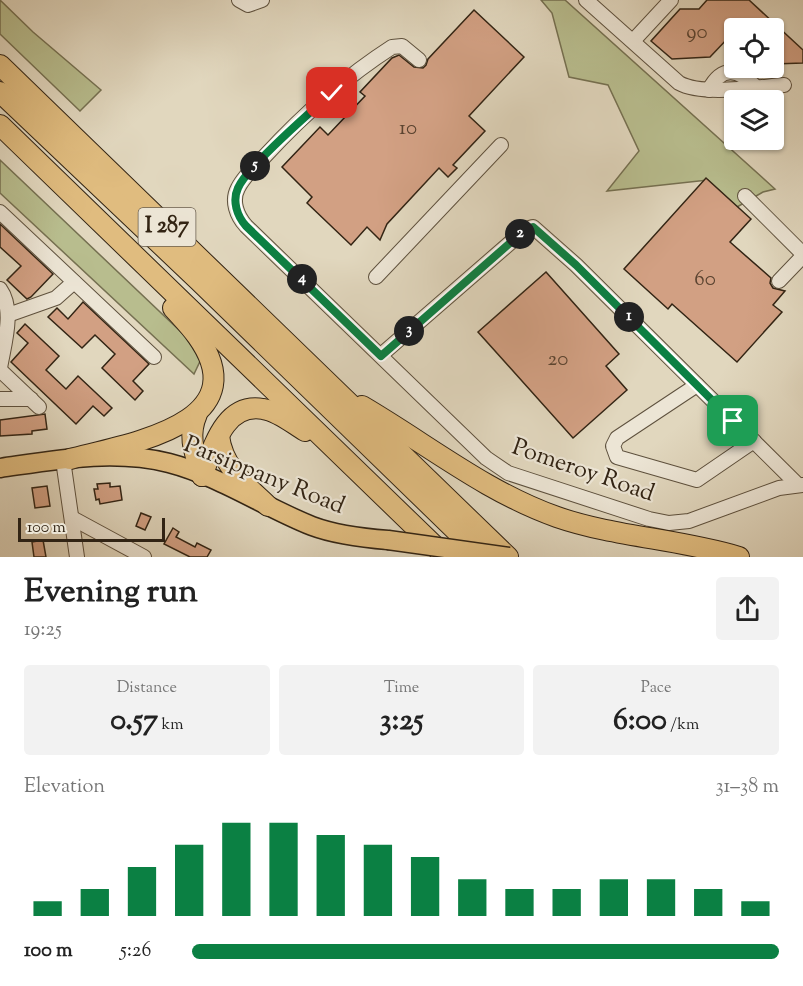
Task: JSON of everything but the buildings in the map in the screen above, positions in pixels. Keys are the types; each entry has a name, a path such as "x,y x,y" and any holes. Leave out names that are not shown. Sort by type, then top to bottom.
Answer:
{"highway":[{"name":"I 287","path":"0,65 508,557"},
{"path":"0,92 199,281 483,557"},
{"name":"I 287","path":"0,125 446,557"},
{"path":"61,183 198,336 210,359 213,379 209,396 196,414 191,441 202,476"},
{"path":"334,390 403,430 470,475 529,506 586,525 739,557"},
{"path":"202,476 226,423 236,413 249,408 262,408 275,413 333,448"},
{"path":"67,459 134,442 176,427 196,414"},
{"path":"219,436 220,448 225,460 238,477 268,506"}],"main road":[{"name":"Parsippany Road","path":"0,468 101,456 132,457 172,464 327,531 353,537 508,557"}],"street":[{"path":"239,0 248,5 262,0"},
{"path":"586,0 679,83 688,88 709,90 784,85"},
{"path":"633,41 671,0"},
{"name":"Pomeroy Road","path":"419,60 402,46 392,47 279,140 248,173 237,189 235,204 240,219 246,226 496,466 508,473 649,519 669,523 689,521 779,488 800,484"},
{"path":"376,278 501,145"},
{"path":"745,196 803,255 779,281"},
{"path":"0,212 154,357"},
{"path":"381,356 526,229 533,227 576,265 800,484"},
{"path":"8,315 56,298 74,282"},
{"path":"0,290 6,297 8,315 0,369 35,403 0,399"},
{"path":"697,385 617,438 613,446 617,457 697,480 754,441"},
{"path":"67,459 77,557"},
{"path":"72,518 144,557"}],"green space":[{"path":"0,0 33,32 101,90 80,111 0,34"},
{"path":"541,0 565,0 724,143 724,150 732,150 775,189 763,192 737,207 708,180 607,191 639,151 608,85 569,77 552,13"},
{"path":"0,160 199,349 203,355 194,374 0,193"}],"route":[{"path":"332,93 279,140 248,173 237,189 235,204 240,219 246,226 381,356 526,229 533,227 576,265 733,421"}]}
